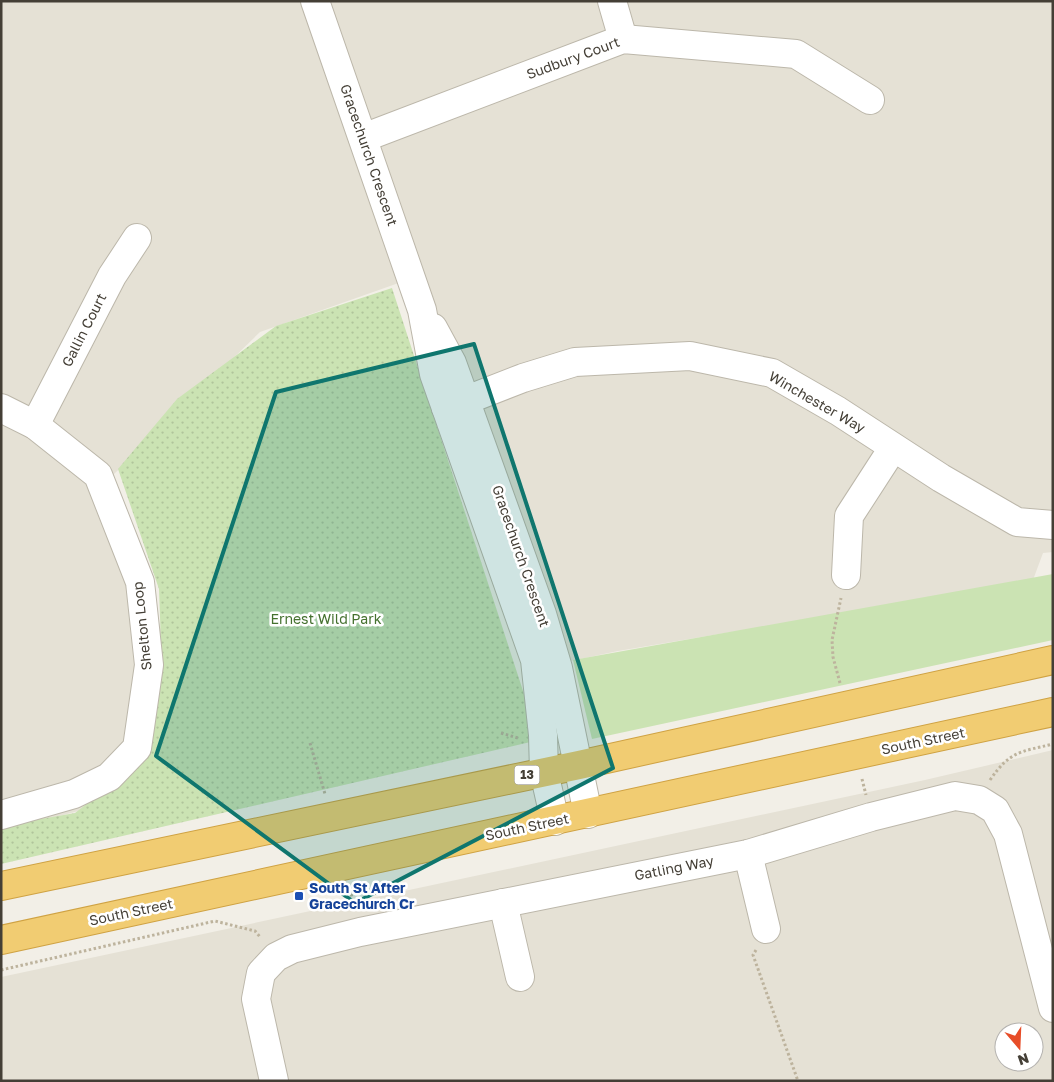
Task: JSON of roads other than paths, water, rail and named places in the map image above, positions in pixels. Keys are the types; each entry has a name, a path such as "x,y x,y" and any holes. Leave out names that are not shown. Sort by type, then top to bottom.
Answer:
{"highway":[{"name":"13","path":"1,886 579,765 1053,660"},
{"name":"South Street","path":"1,940 1053,712"}],"street":[{"name":"Gracechurch Crescent","path":"315,1 422,310 452,363 456,404 535,660 543,735 544,772 554,821"},
{"path":"612,1 623,39"},
{"name":"Sudbury Court","path":"363,138 623,39 796,54 870,100"},
{"name":"Gallin Court","path":"35,425 112,276 137,238"},
{"name":"Winchester Way","path":"456,404 523,378 575,362 690,356 772,373 838,411 893,448 1017,522 1053,525"},
{"name":"Gracechurch Crescent","path":"456,404 542,614 558,668 588,814"},
{"name":"Shelton Loop","path":"1,408 35,425 98,474 140,582 149,665 137,748 109,777 74,794 1,815"},
{"path":"846,574 849,516 893,448"},
{"name":"Gatling Way","path":"274,1081 256,999 261,973 276,957 292,949 360,932 748,854 871,817 955,796 979,800 996,810 1008,834 1053,1008"},
{"path":"748,854 766,929"},
{"path":"503,903 520,977"}],"place":[{"name":"South St After Gracechurch Cr","path":"299,896"}],"park label":[{"name":"Ernest Wild Park","path":"326,619"}]}
